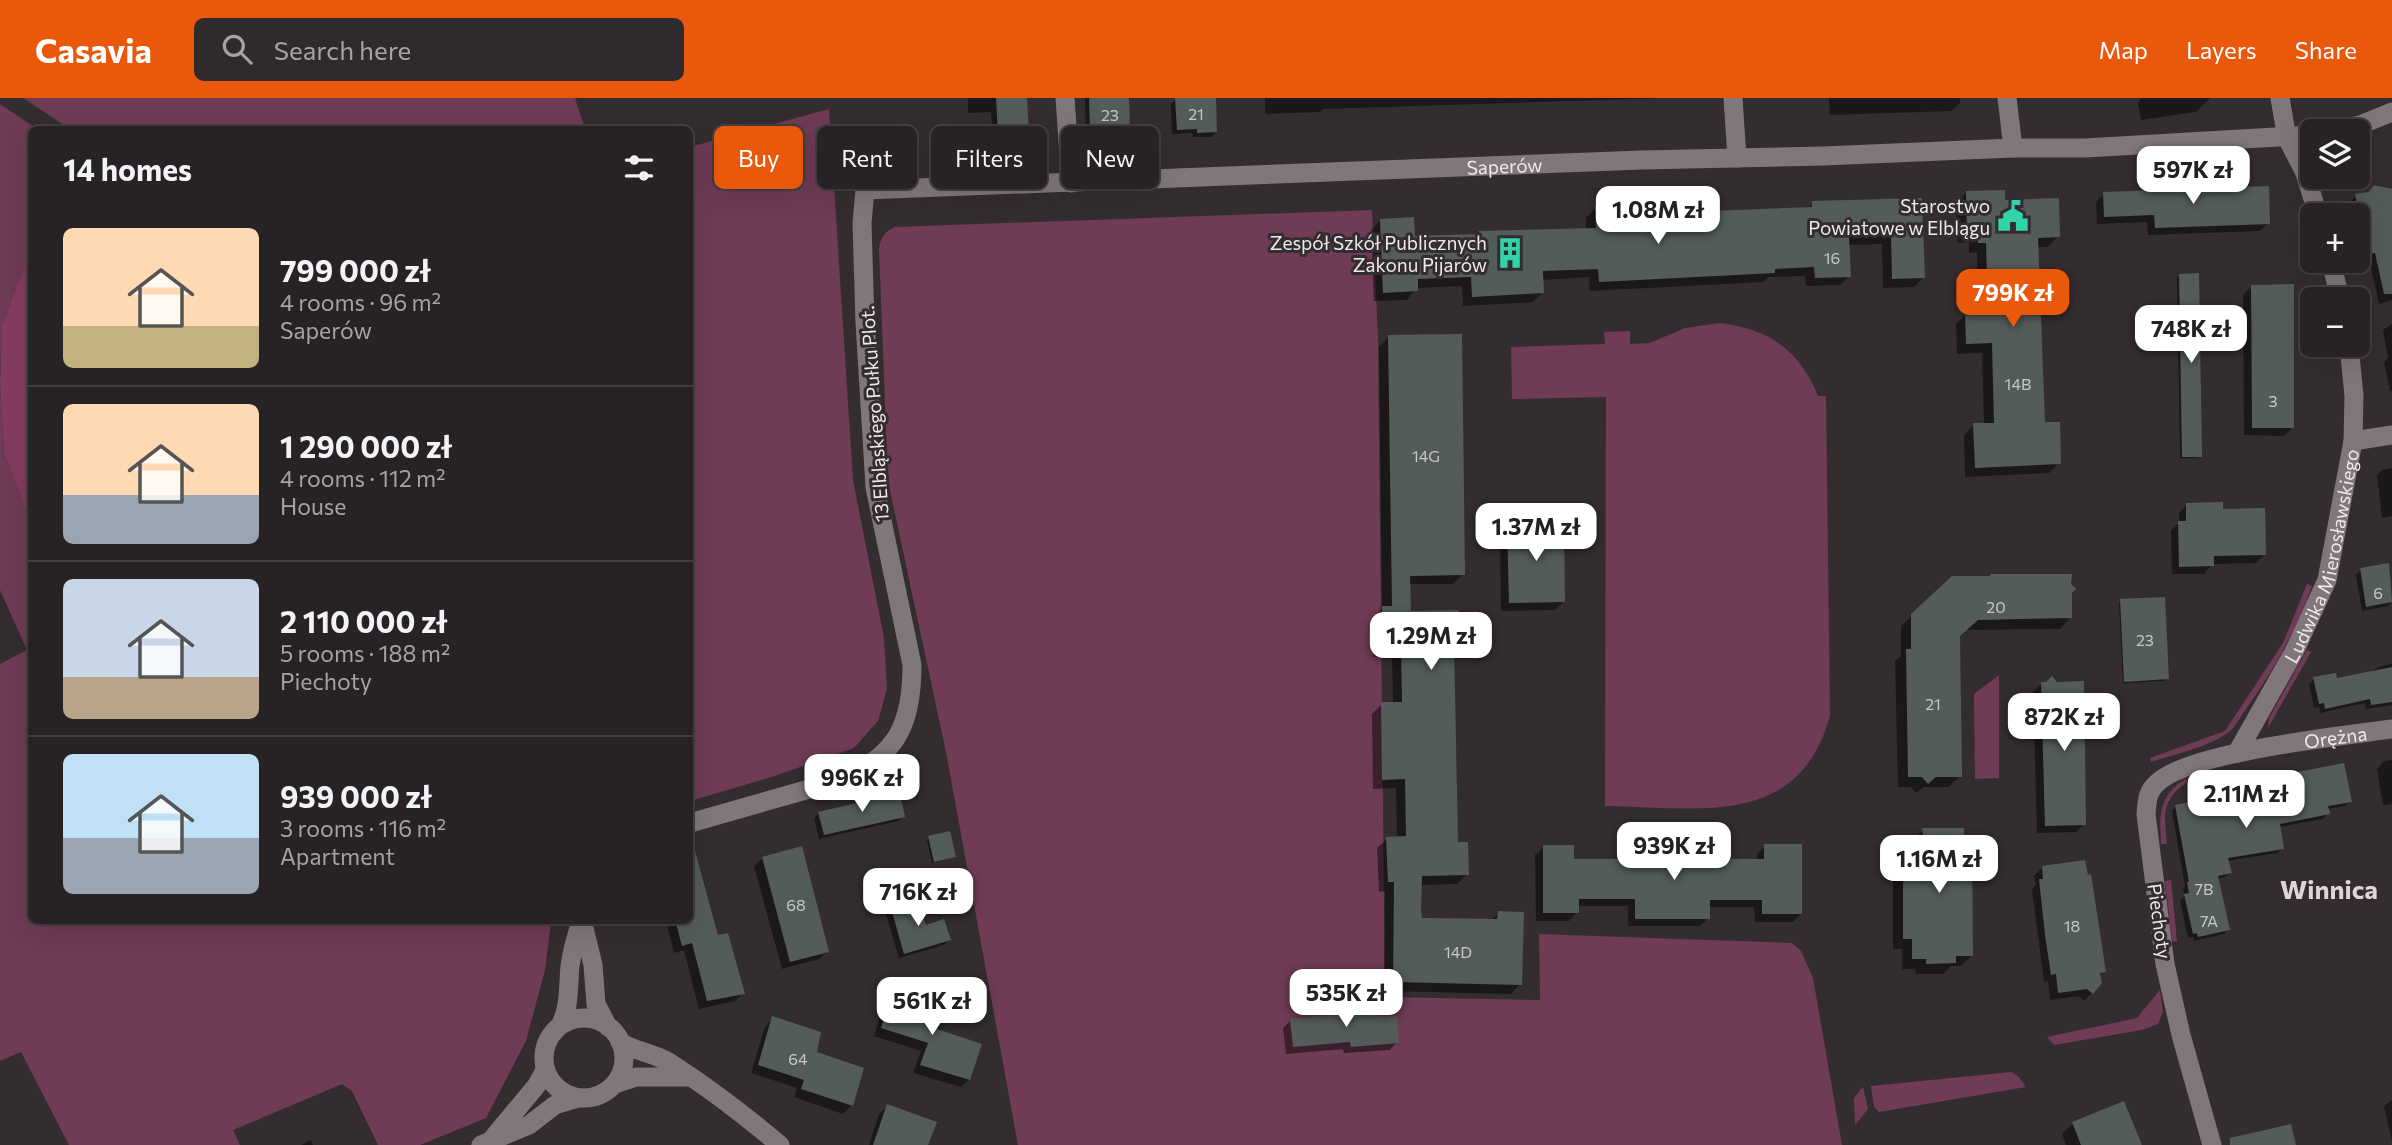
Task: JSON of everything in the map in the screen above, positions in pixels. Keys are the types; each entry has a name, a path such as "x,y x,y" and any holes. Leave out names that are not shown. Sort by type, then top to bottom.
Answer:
{"street":[{"path":"1065,98 1067,126"},
{"path":"1733,98 1737,158"},
{"path":"2007,98 2013,148"},
{"path":"2280,98 2287,138 2305,173 2314,203"},
{"path":"2370,121 2392,113"},
{"name":"Saperów","path":"1159,180 2013,148 2085,148 2300,136"},
{"name":"Saperów","path":"865,191 1061,183"},
{"name":"13 Elbląskiego Pułku Plot.","path":"693,822 861,771 890,747 908,714 912,695 912,665 875,488 865,334 862,223 865,191"},
{"name":"Ludwika Mierosławskiego","path":"2237,753 2295,650 2322,594 2336,539 2353,441 2354,396 2350,357"},
{"path":"2353,441 2392,435"},
{"name":"Orężna","path":"2237,753 2392,729"},
{"name":"Piechoty","path":"2212,1145 2181,1035 2165,964 2146,814 2150,792 2155,784 2170,772 2237,753"},
{"path":"485,1143 537,1085 545,1070 544,1051 566,1013 572,954 581,924"},
{"path":"583,924 593,965 597,1004 614,1035 623,1064 615,1083"},
{"path":"560,1026 569,1021 590,1019 632,1049 668,1061 715,1091 780,1145"},
{"path":"545,1070 558,1089 578,1098"},
{"path":"485,1143 528,1125 555,1105 578,1098 598,1096 615,1083 636,1077 690,1077"}],"shaded area":[{"path":"23,98 575,98 584,126 65,126"},
{"path":"0,104 33,126 28,126 28,255 2,325 0,370"},
{"path":"829,109 830,126 817,126 817,189 834,189 853,480 884,638 887,689 878,721 854,748 775,776 693,800 693,146 714,140 714,189 803,189 803,126 767,126"},
{"path":"1372,210 1378,336 1385,997 1540,1000 1539,934 1792,943 1801,951 1813,978 1842,1145 1018,1145 946,752 888,481 879,248 881,241 886,233 895,227"},
{"path":"28,255 28,516 4,453 0,384 2,325"},
{"path":"1720,323 1753,330 1781,344 1802,366 1818,396 1826,396 1830,716 1815,753 1794,778 1769,795 1740,804 1709,808 1605,806 1606,397 1512,399 1511,347 1605,344 1604,332 1630,331 1630,344 1650,343 1685,328"},
{"path":"0,385 4,453 28,516 28,924 551,924 545,970 526,1041 486,1118 420,1145 378,1145 352,1091 342,1084 233,1130 240,1145 69,1145 21,1052 0,1061 0,664 27,650 0,590"},
{"path":"2307,584 2312,586 2306,603 2283,650 2232,729 2209,743 2151,762 2150,758 2225,731 2283,643"},
{"path":"2307,650 2311,652 2268,728 2269,718"},
{"path":"1999,675 1999,778 1975,779 1974,694"},
{"path":"2186,779 2187,782 2168,802 2165,816 2167,844 2161,844 2161,815 2166,799 2177,785"},
{"path":"2171,880 2177,942 2172,941 2165,881"},
{"path":"2160,990 2163,1012 2158,1024 2142,1030 2054,1045 2047,1037 2137,1018"},
{"path":"2011,1072 2018,1076 2026,1087 1879,1112 1874,1107 1871,1086"},
{"path":"1863,1087 1868,1109 1855,1125 1854,1098"}],"building":[{"path":"996,98 1027,98 1029,126 998,126"},
{"path":"1089,98 1129,98 1130,126 1090,126"},
{"path":"1175,98 1216,98 1217,132 1177,130"},
{"path":"2374,185 2392,189 2392,294 2384,294 2375,253 2370,254 2370,203 2357,203 2355,194 2369,192"},
{"path":"2269,186 2270,224 2155,228 2154,215 2104,217 2103,192"},
{"path":"2005,190 2005,200 2059,198 2060,237 2038,238 2045,422 2060,422 2061,464 1975,468 1973,423 1994,423 1992,343 1966,344 1965,312 1988,311 1986,243 1978,243 1978,233 1967,233 1966,191"},
{"path":"1922,198 1925,278 1892,279 1891,235 1849,237 1851,277 1815,278 1814,267 1775,269 1775,273 1599,282 1598,269 1543,271 1544,293 1472,297 1471,277 1418,279 1418,291 1383,293 1380,219 1414,217 1415,236 1479,234 1479,231 1596,228 1595,206 1635,205 1636,214 1812,207 1812,201"},
{"path":"2199,273 2202,457 2182,457 2179,274"},
{"path":"2294,284 2294,428 2252,428 2251,285"},
{"path":"1462,334 1465,575 1410,576 1411,611 1459,610 1460,642 1454,642 1458,842 1468,842 1469,875 1422,876 1421,910 1422,918 1497,919 1498,911 1524,912 1522,985 1393,982 1394,882 1388,882 1386,837 1406,836 1405,779 1382,780 1381,702 1402,702 1401,648 1382,648 1382,606 1392,606 1388,335"},
{"path":"2223,502 2223,509 2265,508 2266,555 2214,556 2214,566 2179,567 2178,521 2186,521 2186,503"},
{"path":"1564,523 1565,602 1509,603 1507,524"},
{"path":"2389,563 2392,602 2366,607 2360,568"},
{"path":"2072,574 2071,584 2076,589 2072,593 2072,618 1978,620 1960,636 1962,777 1936,777 1928,784 1922,777 1908,777 1906,649 1911,649 1911,614 1952,576"},
{"path":"2165,597 2169,679 2124,682 2120,599"},
{"path":"2392,667 2392,702 2371,705 2370,699 2325,709 2324,703 2319,704 2313,677 2336,673 2337,678"},
{"path":"2052,676 2057,682 2084,681 2086,825 2045,826 2041,682 2046,682"},
{"path":"2344,763 2352,802 2328,806 2330,814 2280,824 2284,849 2228,858 2232,873 2218,876 2230,930 2198,937 2197,933 2193,934 2184,894 2189,893 2189,882 2175,805 2188,802 2187,796 2216,792 2216,788"},
{"path":"900,793 905,817 824,835 818,812"},
{"path":"1922,828 1964,828 1964,836 1972,836 1973,956 1956,956 1956,963 1926,964 1926,959 1912,959 1912,939 1903,939 1903,840 1923,835"},
{"path":"950,831 956,857 934,862 928,836"},
{"path":"1764,844 1802,844 1802,914 1762,914 1762,900 1710,900 1710,919 1635,919 1635,899 1579,899 1579,913 1543,913 1543,845 1574,845 1574,859 1695,856 1696,859 1764,859"},
{"path":"802,846 829,952 790,962 762,857"},
{"path":"695,851 718,935 728,933 745,994 707,1001 692,943 682,946 676,924 693,924"},
{"path":"2085,860 2088,875 2091,874 2106,972 2100,973 2102,983 2093,994 2087,989 2058,993 2056,974 2051,975 2039,879 2043,879 2042,866"},
{"path":"918,899 926,925 944,919 951,940 904,954 891,908"},
{"path":"891,995 940,1008 934,1028 982,1044 970,1080 920,1065 928,1043 881,1028"},
{"path":"1381,1007 1382,1017 1397,1016 1399,1043 1351,1047 1350,1042 1293,1047 1290,1019"},
{"path":"772,1016 821,1032 817,1052 864,1068 853,1106 801,1089 804,1080 758,1065"},
{"path":"2124,1101 2142,1145 2081,1145 2072,1122"},
{"path":"887,1104 937,1122 928,1145 873,1145"},
{"path":"2291,1124 2296,1145 2230,1145 2230,1138"}],"place":[{"name":"Starostwo Powiatowe w Elblągu","path":"2013,216"},
{"name":"Zespół Szkół Publicznych Zakonu Pijarów","path":"1510,253"}],"district":[{"name":"Winnica","path":"2329,888"}]}
